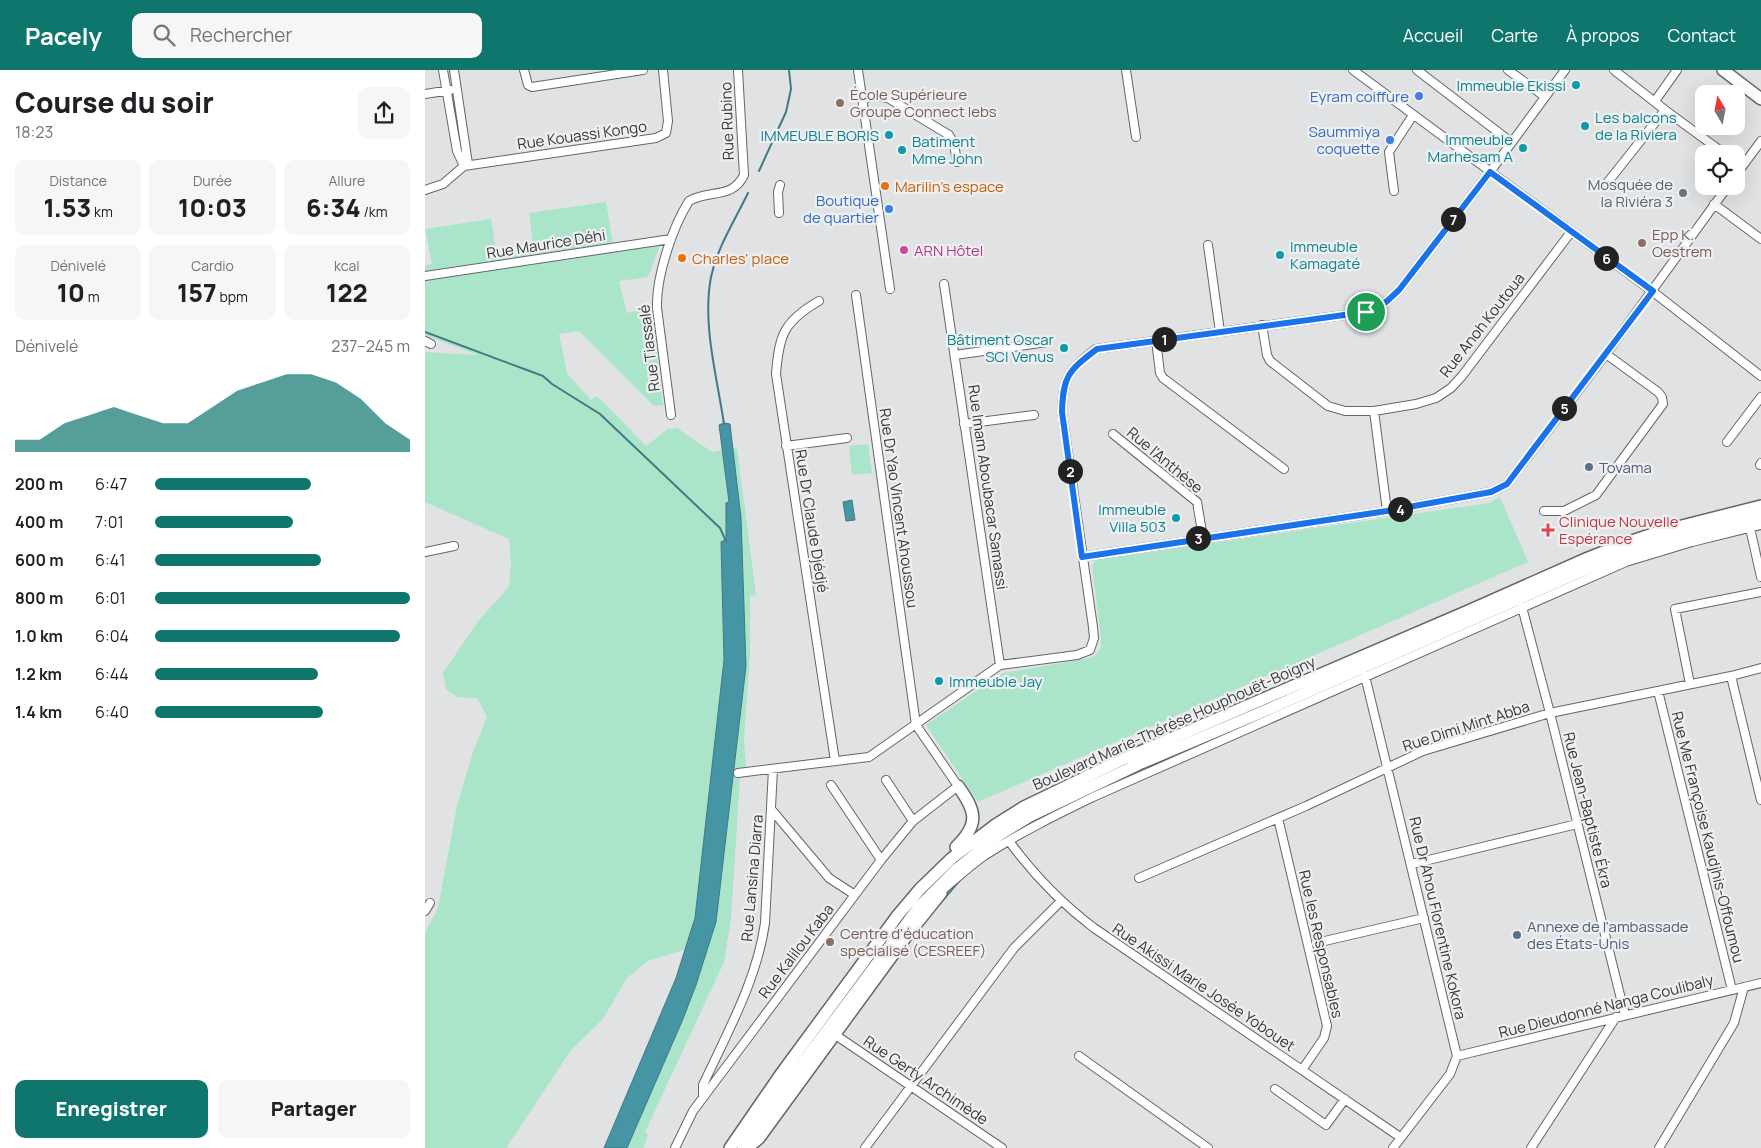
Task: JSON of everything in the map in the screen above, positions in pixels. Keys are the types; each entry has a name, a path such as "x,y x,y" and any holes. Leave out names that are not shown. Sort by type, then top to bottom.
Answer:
{"main road":[{"path":"1723,70 1761,100"},
{"name":"Boulevard Marie-Thérèse Houphouët-Boigny","path":"730,1148 781,1074 898,915 920,889 952,858 994,826 1024,807 1104,768 1588,558 1662,531 1761,506"},
{"name":"Boulevard Marie-Thérèse Houphouët-Boigny","path":"743,1148 776,1098 919,907 957,869 999,835 1030,816 1139,764 1620,556 1654,544 1761,518"},
{"path":"920,889 928,874 966,837 972,827 973,815 971,806 958,786"},
{"path":"748,1148 759,1138 905,938 945,888"}],"street":[{"path":"443,70 457,151 466,165"},
{"path":"454,70 466,165"},
{"path":"524,70 528,85 531,87 594,74 643,70"},
{"name":"Rue Kouassi Kongo","path":"466,165 656,138 666,133 668,121 663,70"},
{"name":"Rue Rubino","path":"739,70 743,171"},
{"path":"858,70 890,289"},
{"path":"1126,70 1136,137"},
{"path":"1353,70 1653,291 1761,376"},
{"path":"1417,70 1511,142"},
{"path":"1509,70 1544,96"},
{"path":"738,773 869,757 1000,665 1087,652 1092,647 1094,638 1093,627 1062,412 1063,389 1072,370 1097,349 1366,312 1386,302 1399,290 1490,172 1544,96 1565,70"},
{"path":"1614,70 1713,145"},
{"path":"1655,101 1677,70"},
{"path":"425,94 457,89"},
{"path":"862,99 875,96 888,98 949,135 954,144 957,162"},
{"path":"1607,183 1665,110"},
{"path":"1394,191 1389,152 1413,115"},
{"path":"1745,159 1761,142"},
{"path":"425,190 443,184 466,165"},
{"name":"Rue Tiassalé","path":"671,415 657,308 657,293 671,239 689,201 735,188 740,183 743,171"},
{"path":"779,185 777,192 779,213"},
{"path":"1082,557 1387,511 1491,492 1507,484 1653,291 1722,195"},
{"path":"1715,204 1761,239"},
{"name":"Rue Anoh Koutoua","path":"1262,325 1267,355 1275,367 1328,406 1345,412 1374,411 1416,404 1436,398 1451,388 1462,376 1571,232"},
{"name":"Rue Maurice Déhi","path":"425,276 671,239"},
{"path":"1208,245 1219,332"},
{"name":"Rue Imam Aboubacar Samassi","path":"945,284 1000,665"},
{"name":"Rue Dr Yao Vincent Ahoussou","path":"855,295 917,725"},
{"name":"Rue Dr Claude Djédjé","path":"819,300 797,316 787,327 781,339 776,374 835,761"},
{"path":"1156,340 1160,373 1163,378 1284,469"},
{"path":"955,355 1047,342"},
{"path":"1544,511 1564,511 1596,495 1663,404 1662,397 1658,392 1606,354"},
{"path":"1727,442 1761,398"},
{"path":"1374,411 1387,511"},
{"path":"964,424 1034,415"},
{"name":"Rue l'Anthèse","path":"1113,434 1197,502 1203,538"},
{"path":"786,446 847,438"},
{"path":"919,907 932,899 983,857 1034,826 1093,797 1633,559 1692,542 1751,532 1761,525"},
{"path":"1751,532 1761,577"},
{"path":"425,552 454,546"},
{"path":"1690,684 1675,609 1761,592"},
{"name":"Rue Jean-Baptiste Ékra","path":"1523,609 1625,1015"},
{"name":"Rue Dimi Mint Abba","path":"1139,878 1278,818 1423,751 1550,713 1731,676 1761,668"},
{"name":"Rue Dr Ahou Florentine Kokora","path":"1365,676 1457,1056"},
{"path":"1731,676 1761,800"},
{"name":"Rue Me Françoise Kaudjhis-Offoumou","path":"1658,691 1732,990"},
{"path":"917,725 958,786"},
{"name":"Rue Lansina Diarra","path":"703,1097 703,1085 758,960 765,923 773,769"},
{"path":"886,780 913,820"},
{"path":"831,785 881,860"},
{"name":"Rue Kalilou Kaba","path":"675,1148 689,1119 703,1097 881,860 913,820 958,786"},
{"path":"771,809 829,878 855,895"},
{"name":"Rue les Responsables","path":"1278,818 1327,1026 1324,1038 1302,1070"},
{"path":"1412,864 1577,824"},
{"name":"Rue Akissi Marie Josée Yobouet","path":"1009,841 1025,864 1061,901 1093,928 1400,1137"},
{"path":"865,1148 1014,948 1061,901"},
{"path":"425,911 430,903"},
{"path":"1316,943 1425,918"},
{"name":"Rue Dieudonné Nanga Coulibaly","path":"1457,1056 1761,983"},
{"path":"1659,1148 1734,1023 1744,987"},
{"path":"1531,1148 1616,1017"},
{"name":"Rue Gerty Archimède","path":"834,1034 1002,1148"},
{"path":"1079,1056 1208,1148"},
{"path":"1393,1148 1450,1074 1457,1056"},
{"path":"1275,1089 1326,1125 1345,1099"}],"green space":[{"path":"606,202 613,244 664,235 648,277 619,281 627,313 652,308 663,405 654,406 579,331 559,334 567,373 591,400 597,396 646,446 668,429 677,428 712,452 737,448 756,595 750,596 750,653 744,740 746,765 745,776 740,777 731,919 724,962 645,1132 648,1135 643,1148 614,1148 699,945 648,961 626,979 603,1019 571,1050 506,1148 425,1148 425,933 438,908 457,806 473,752 487,717 477,698 457,697 446,689 443,673 479,620 509,587 511,562 509,539 425,502 425,352 478,355 425,335 425,266 432,264 425,229 491,219 497,258 534,253 529,213"},
{"path":"868,444 872,473 852,475 849,446"},
{"path":"1500,497 1528,562 978,802 926,725 1003,673 1090,658 1096,655 1101,647 1101,638 1092,566 1096,560 1489,503"}],"water":[{"path":"724,423 730,424 741,518 746,666 716,922 683,1019 627,1148 604,1148 676,978 695,918 724,660 721,542 726,539 726,503 729,502 719,425"},
{"path":"852,500 855,520 846,521 843,502"}],"waterway":[{"path":"759,171 786,112 791,89 789,70"},
{"path":"724,424 711,350 708,313 709,295 711,277 717,255 748,193"},
{"path":"425,332 543,376 552,384 600,414 720,528 726,541"},
{"path":"937,907 960,880"}],"place":[{"name":"Immeuble Ekissi","path":"1576,85"},
{"name":"Eyram coiffure","path":"1419,96"},
{"name":"École Supérieure Groupe Connect Iebs","path":"840,103"},
{"name":"Les balcons de la Riviera","path":"1585,126"},
{"name":"IMMEUBLE BORIS","path":"889,135"},
{"name":"Saummiya coquette","path":"1390,140"},
{"name":"Immeuble Marhesam A","path":"1523,148"},
{"name":"Batiment Mme John","path":"902,150"},
{"name":"Marilin's espace","path":"885,186"},
{"name":"Mosquée de la Riviéra 3","path":"1683,193"},
{"name":"Boutique de quartier","path":"889,209"},
{"name":"Epp K. Oestrem","path":"1642,243"},
{"name":"ARN Hôtel","path":"904,250"},
{"name":"Immeuble Kamagaté","path":"1280,255"},
{"name":"Charles' place","path":"682,258"},
{"name":"Bâtiment Oscar SCI Venus","path":"1064,348"},
{"name":"Tovama","path":"1589,467"},
{"name":"Immeuble Villa 503","path":"1176,518"},
{"name":"Clinique Nouvelle Espérance","path":"1548,530"},
{"name":"Immeuble Jay","path":"939,681"},
{"name":"Annexe de l'ambassade des États-Unis","path":"1517,935"},
{"name":"Centre d'éducation specialisé (CESREEF)","path":"830,942"}],"route":[{"path":"1490,172 1653,291 1507,484 1491,492 1387,511 1082,557 1062,412 1063,389 1067,377 1083,359 1097,349 1366,312 1386,302 1399,290 1490,172"}]}
